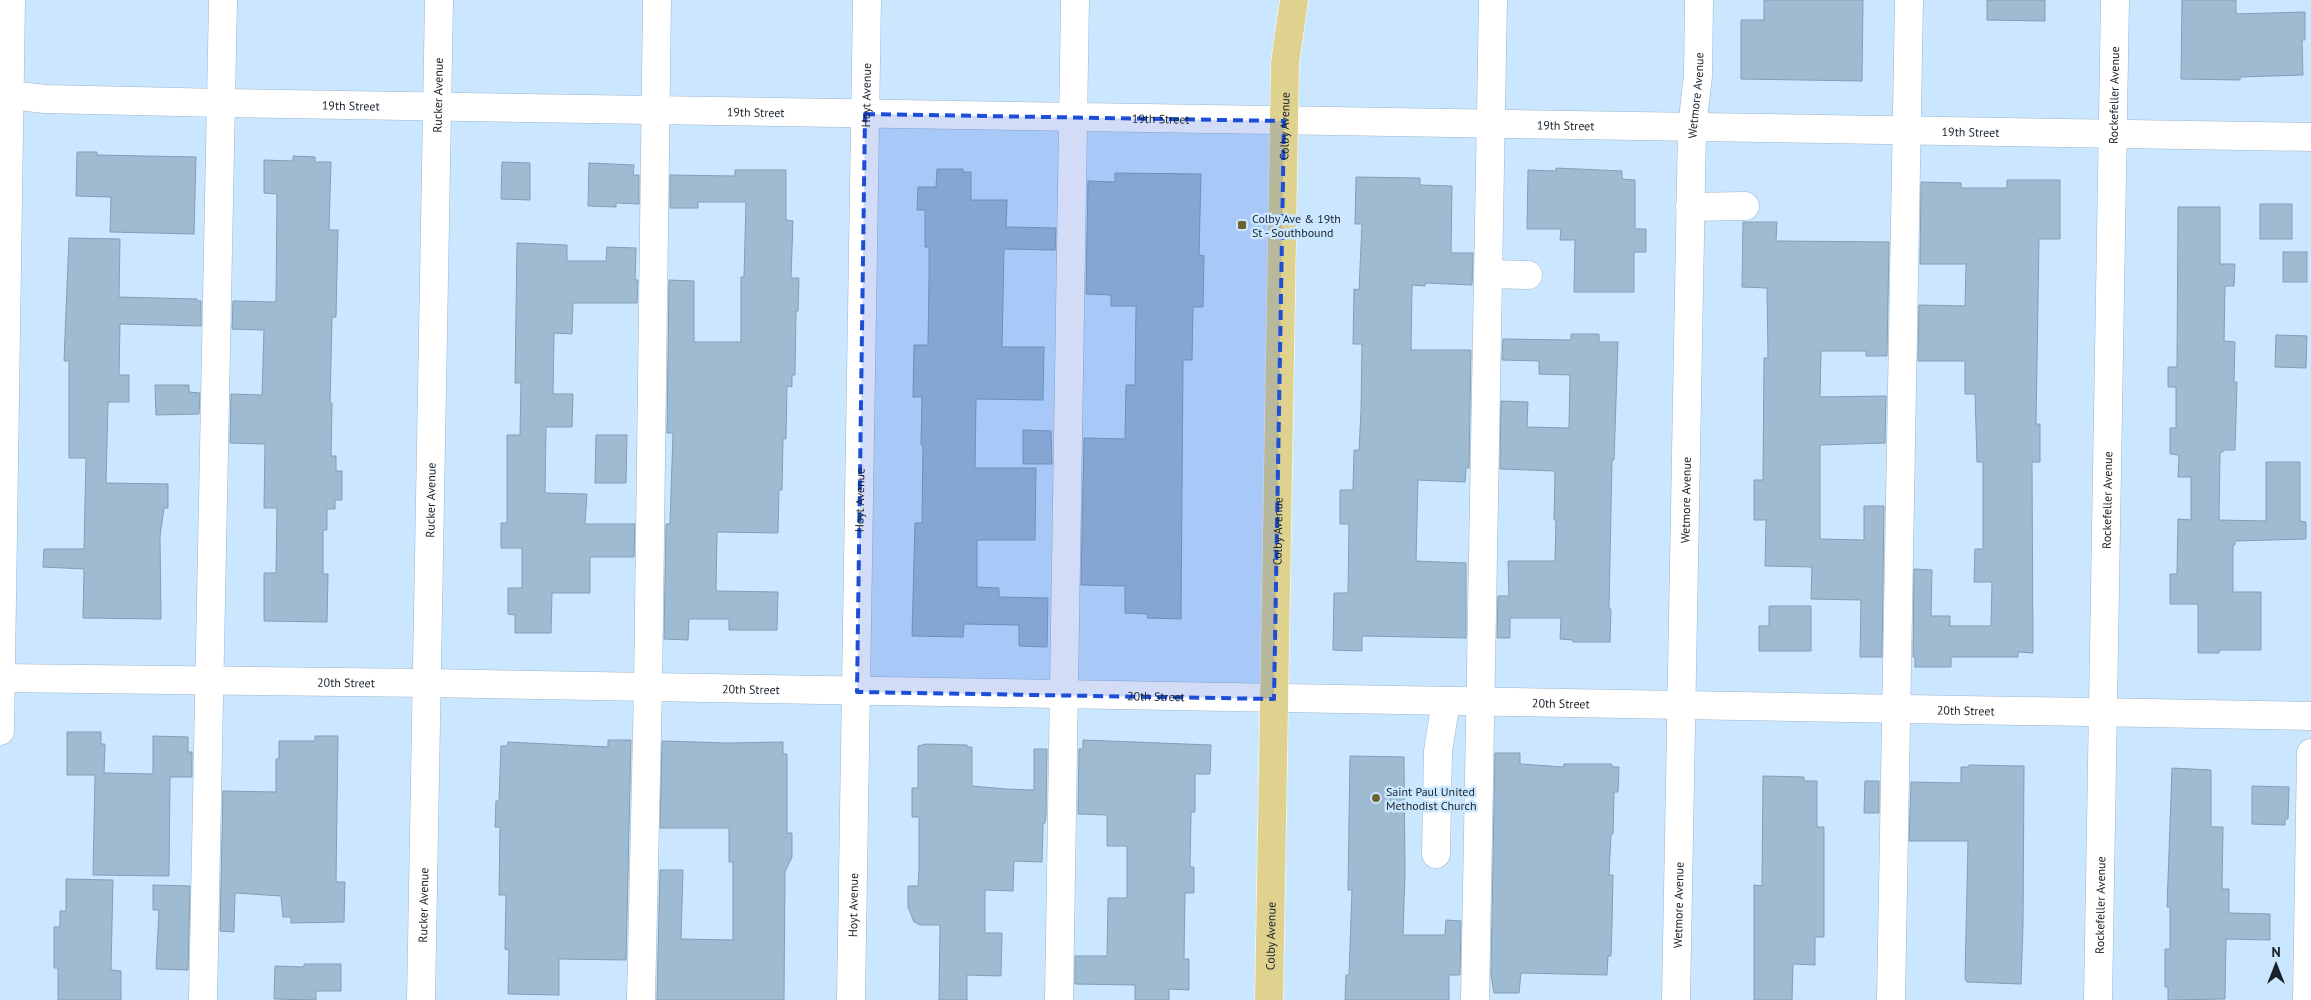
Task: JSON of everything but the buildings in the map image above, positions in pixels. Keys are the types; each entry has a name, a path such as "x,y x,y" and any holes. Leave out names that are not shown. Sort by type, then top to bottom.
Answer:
{"main road":[{"name":"Colby Avenue","path":"1269,1000 1284,120 1284,63 1276,0"},
{"name":"Colby Avenue","path":"1284,63 1294,0"}],"street":[{"path":"0,731 11,0"},
{"path":"203,1000 223,0"},
{"name":"Rucker Avenue","path":"421,1000 438,0"},
{"path":"641,1000 648,688 657,0"},
{"name":"Hoyt Avenue","path":"851,1000 867,0"},
{"path":"1059,1000 1075,0"},
{"path":"1475,1000 1493,0"},
{"name":"Wetmore Avenue","path":"1676,1000 1690,206 1692,127 1698,76 1699,0"},
{"path":"1891,1000 1896,709 1892,208 1905,129 1909,0"},
{"name":"Rockefeller Avenue","path":"2098,1000 2114,0"},
{"name":"19th Street","path":"10,95 45,99 437,107 1905,129 2311,137"},
{"path":"1690,206 1745,206"},
{"path":"1488,274 1528,275"},
{"name":"20th Street","path":"1,678 426,683 2311,716"},
{"path":"1436,854 1438,751 1446,702"},
{"path":"2307,1000 2311,753"}],"highlighted area":[{"path":"865,114 1284,121 1274,699 857,692"}],"place":[{"name":"Colby Ave & 19th St - Southbound","path":"1242,225"},
{"name":"Saint Paul United Methodist Church","path":"1376,798"}]}
